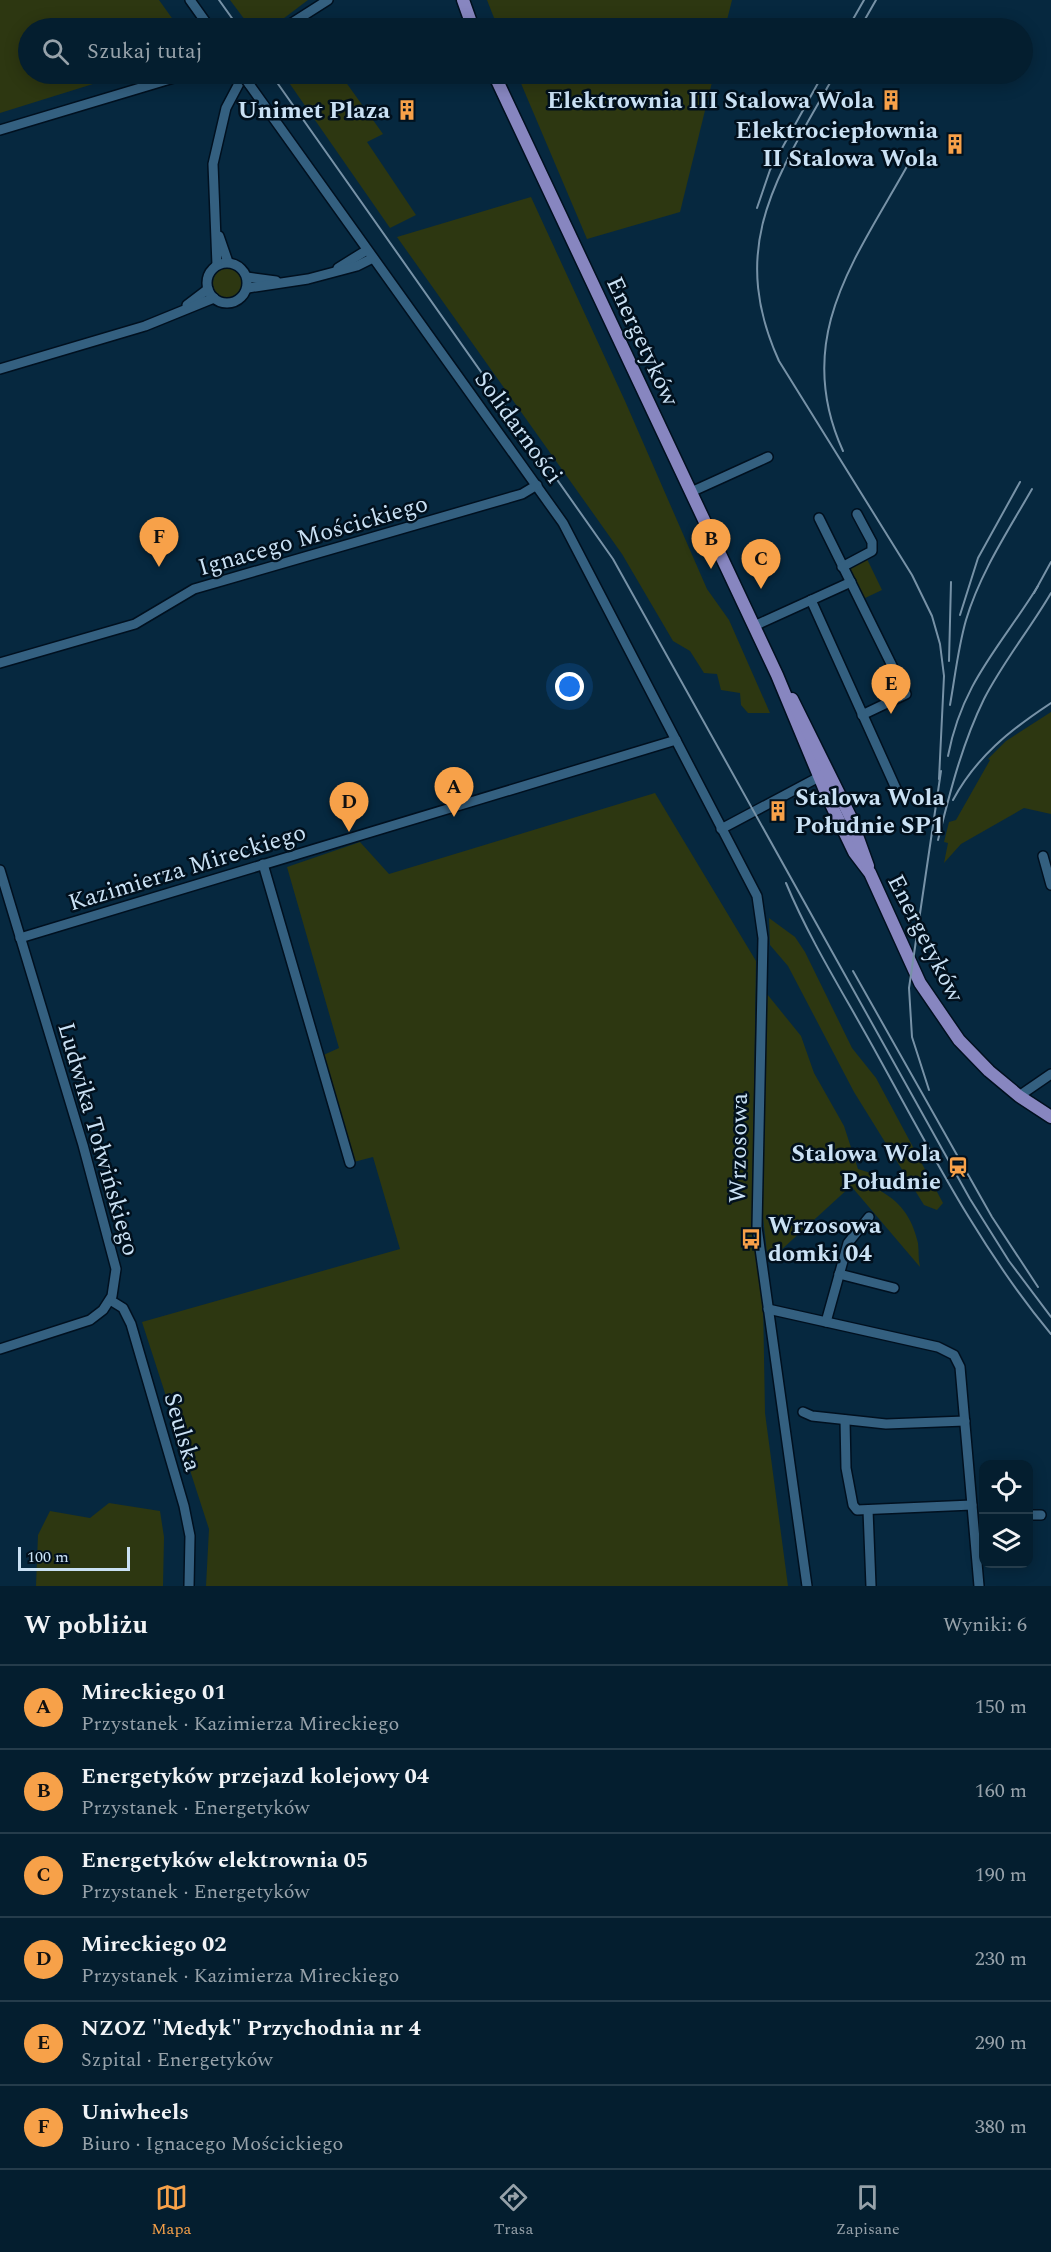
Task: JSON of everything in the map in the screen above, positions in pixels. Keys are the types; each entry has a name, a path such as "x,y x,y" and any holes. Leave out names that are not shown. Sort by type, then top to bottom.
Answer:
{"main road":[{"path":"456,0 468,18"},
{"path":"463,0 469,18"},
{"name":"Energetyków","path":"499,84 777,675 819,777 854,852 870,873"},
{"name":"Energetyków","path":"777,675 820,751 861,842 870,873 933,1005 966,1048 1018,1096 1051,1117"}],"street":[{"path":"190,0 203,18"},
{"path":"300,18 328,0"},
{"path":"0,130 154,84"},
{"path":"217,265 212,183 216,143 226,108 238,84"},
{"name":"Solidarności","path":"249,84 563,523 721,829"},
{"path":"216,225 228,262"},
{"path":"248,288 357,266 370,254"},
{"path":"0,369 145,326 214,298 231,303 242,298 248,288 247,277 240,267 228,262 217,265 208,276 208,289 214,298"},
{"path":"247,277 281,283"},
{"path":"183,309 208,289"},
{"path":"691,492 768,457"},
{"name":"Ignacego Mościckiego","path":"0,663 135,624 194,590 522,494 537,485"},
{"path":"842,567 872,551 872,542 857,514"},
{"path":"819,518 906,694 862,715"},
{"path":"754,626 851,582"},
{"path":"811,600 898,793"},
{"name":"Kazimierza Mireckiego","path":"20,938 676,740"},
{"path":"820,751 819,777 844,802"},
{"path":"721,829 819,777"},
{"name":"Wrzosowa","path":"721,829 752,885 762,920 757,1216 807,1586"},
{"path":"1043,856 1051,885"},
{"path":"263,864 350,1163"},
{"name":"Ludwika Tołwińskiego","path":"0,870 77,1124 114,1258 116,1278 110,1300"},
{"path":"1018,1096 1051,1074"},
{"path":"826,1322 848,1243 869,1216"},
{"path":"839,1275 894,1288"},
{"path":"0,1349 82,1324 97,1315 110,1300"},
{"name":"Seulska","path":"110,1300 123,1308 132,1324 181,1494 190,1536 189,1586"},
{"path":"768,1309 950,1352 960,1367 979,1586"},
{"path":"803,1412 813,1416 886,1424 964,1421"},
{"path":"844,1420 846,1468 853,1505 857,1510 972,1505"},
{"path":"868,1510 871,1586"},
{"path":"1033,1515 1041,1515"},
{"path":"973,1517 979,1517"}],"green space":[{"path":"0,0 159,0 172,18 18,18 18,84 93,84 0,113"},
{"path":"230,0 308,0 284,18 244,18"},
{"path":"487,0 732,0 728,18 494,18"},
{"path":"290,84 347,84 383,134 367,142 416,215 390,228"},
{"path":"521,84 712,84 680,212 587,239"},
{"path":"531,197 625,401 707,589 729,620 770,713 748,713 741,705 740,693 721,690 717,674 704,673 690,651 673,641 622,554 397,237"},
{"path":"228,268 234,269 242,277 242,289 234,297 228,298 222,297 214,289 213,283 214,277 222,269"},
{"path":"867,559 882,590 863,599 849,567"},
{"path":"1051,712 1051,814 1024,808 961,844 944,863 948,843 944,842 949,822 956,820 990,760 988,759 1006,741"},
{"path":"655,793 756,961 752,1217 763,1300 765,1413 788,1586 206,1586 209,1529 142,1322 400,1249 373,1157 350,1163 319,1057 339,1048 287,867 360,842 389,874"},
{"path":"769,918 795,937 805,952 852,1048 876,1078 943,1203 937,1210 924,1205 854,1092 788,966 770,945"},
{"path":"767,994 801,1036 814,1073 844,1126 858,1169 877,1175 877,1189 904,1211 912,1225 918,1243 920,1267 851,1186 768,1262 762,1208"},
{"path":"109,1503 160,1511 164,1537 163,1586 36,1586 38,1535 50,1511 90,1518"}],"railway":[{"path":"219,0 232,18"},
{"path":"854,18 864,0"},
{"path":"866,18 876,0"},
{"path":"278,84 613,559 970,1199 1009,1261 1051,1317"},
{"path":"757,208 770,170 817,84"},
{"path":"829,84 795,145 766,211 759,245 758,281 764,319 779,361 912,575 932,616 940,644 944,676 939,779"},
{"path":"843,451 829,410 824,371 827,334 837,299 852,265 910,161"},
{"path":"960,615 978,558 1020,482"},
{"path":"950,705 961,641 972,603 995,553 1032,489"},
{"path":"1034,593 1051,562"},
{"path":"949,661 951,582"},
{"path":"948,756 954,730 973,686 1038,586"},
{"path":"938,840 957,768 976,716 1000,672 1051,593"},
{"path":"953,800 972,770 995,746 1051,703"},
{"path":"929,1090 912,1037 909,988 941,771"},
{"path":"786,883 818,949 958,1200 1002,1269 1051,1334"},
{"path":"853,971 992,1217 1038,1287"}],"place":[{"name":"Elektrownia III Stalowa Wola","path":"891,100"},
{"name":"Unimet Plaza","path":"407,110"},
{"name":"Elektrociepłownia II Stalowa Wola","path":"955,144"},
{"name":"Uniwheels","path":"159,567"},
{"name":"Energetyków przejazd kolejowy 04","path":"711,569"},
{"name":"Energetyków elektrownia 05","path":"761,589"},
{"name":"NZOZ \"Medyk\" Przychodnia nr 4","path":"891,714"},
{"name":"Stalowa Wola Południe SP1","path":"778,811"},
{"name":"Mireckiego 01","path":"454,817"},
{"name":"Mireckiego 02","path":"349,832"},
{"name":"Stalowa Wola Południe","path":"958,1167"},
{"name":"Wrzosowa domki 04","path":"751,1239"}]}
